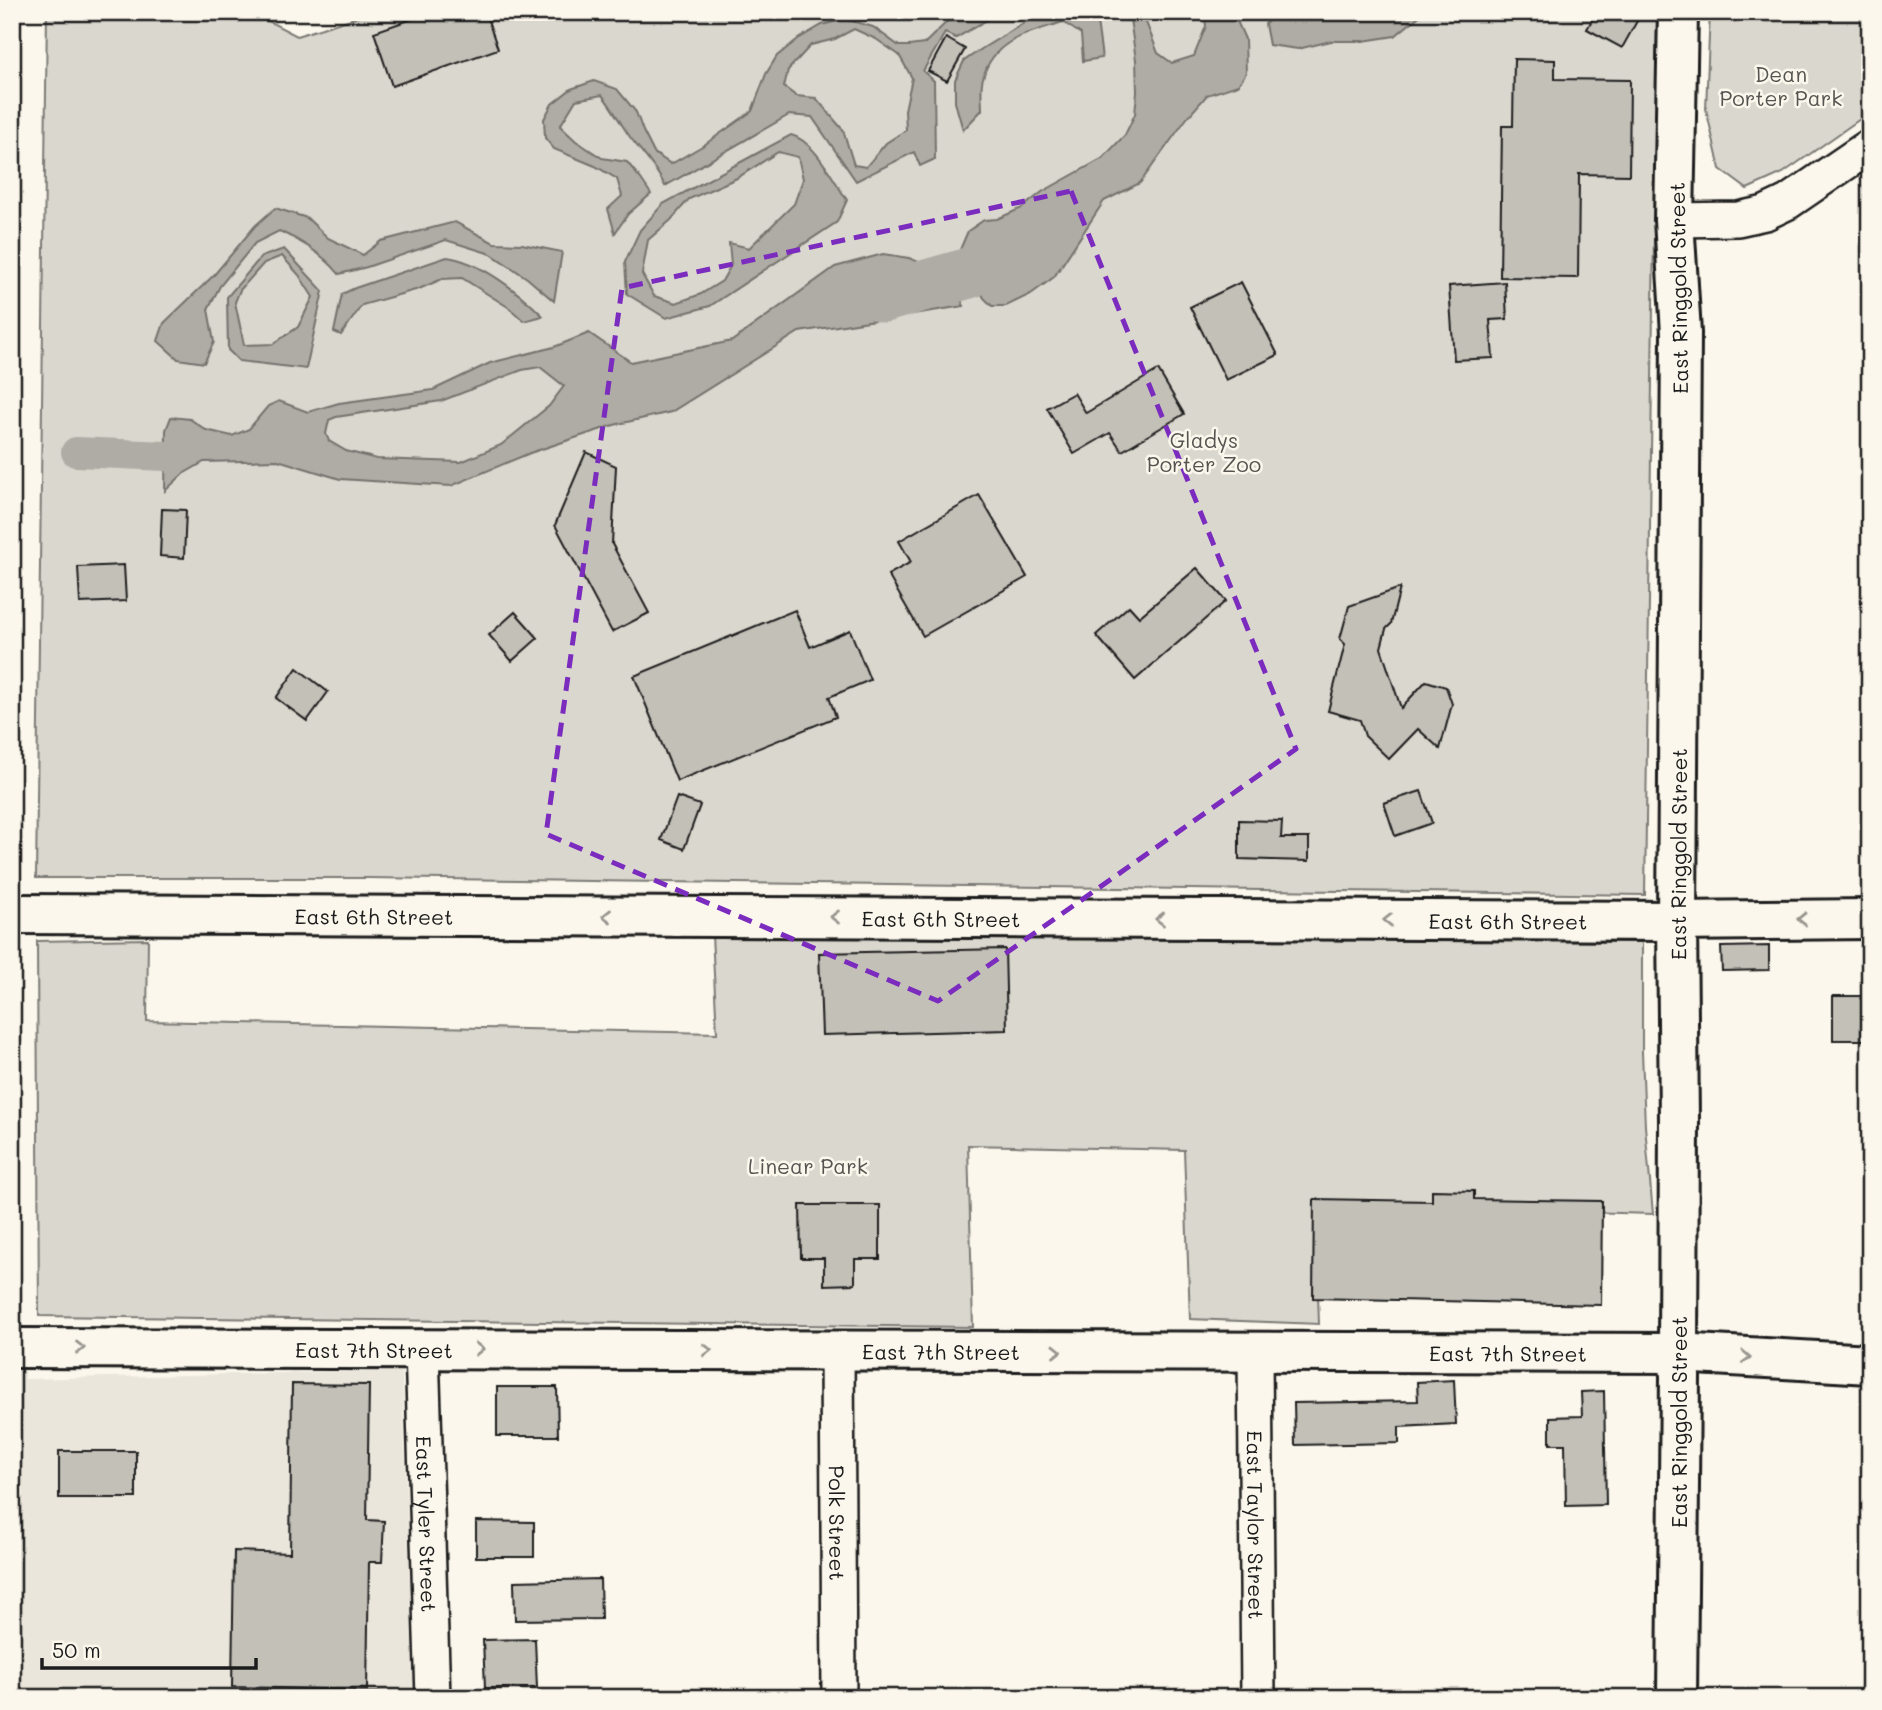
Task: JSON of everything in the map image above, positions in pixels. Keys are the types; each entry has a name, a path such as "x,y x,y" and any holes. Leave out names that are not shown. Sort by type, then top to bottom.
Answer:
{"main road":[{"name":"East Ringgold Street","path":"1677,1698 1680,1390 1677,921 1681,333 1674,220 1678,12"},
{"name":"East 6th Street","path":"12,914 1677,921 1870,919"},
{"name":"East 7th Street","path":"12,1348 1678,1353 1870,1364"}],"street":[{"path":"1674,220 1738,219 1765,213 1788,202 1870,146"},
{"name":"East Tyler Street","path":"422,1349 433,1698"},
{"name":"Polk Street","path":"837,1350 839,1698"},
{"name":"East Taylor Street","path":"1255,1352 1258,1698"}],"highlighted area":[{"path":"1071,191 1296,749 938,1001 546,834 622,288"}],"shaded area":[{"path":"957,12 1000,12 956,38 945,33 923,71 934,81 935,159 920,166 914,152 856,181 812,117 789,115 665,186 602,95 576,100 560,126 576,141 602,158 627,162 651,194 628,214 615,233 608,209 622,196 617,179 595,166 554,149 545,138 544,119 552,104 571,89 594,81 617,89 636,112 654,153 671,164 704,145 752,111 766,74 777,56 822,25 845,19 873,27 899,46 924,44","holes":["854,29 876,39 899,55 912,78 905,110 906,130 886,143 866,167 854,165 843,130 816,98 796,96 784,87 788,70 811,45 835,39"]},
{"path":"1042,12 1090,12 1097,21 1102,58 1083,61 1081,34 1063,22 1014,40 995,54 988,65 982,85 982,110 963,130 955,102 955,80 964,61"},
{"path":"1129,12 1142,12 1158,53 1172,63 1194,56 1206,26 1204,12 1233,12 1245,39 1246,73 1238,85 1207,95 1140,183 1104,201 1054,277 1031,294 1006,306 992,306 984,298 959,252 968,231 984,220 997,219 1022,208 1042,192 1103,158 1125,135 1135,114 1137,92 1136,60"},
{"path":"1277,12 1424,12 1395,36 1363,41 1331,41 1298,49 1269,45 1265,24"},
{"path":"791,135 799,138 815,153 847,200 837,222 710,306 666,318 627,294 625,262 640,230 663,204","holes":["778,152 798,157 803,179 794,204 749,248 729,243 731,265 722,281 701,294 676,303 654,296 642,274 648,240 671,220 689,199 737,178"]},
{"path":"1870,184 1870,870 1865,870 1868,185"},
{"path":"275,208 307,218 328,238 363,255 381,241 455,222 494,243 522,244 562,252 554,301 527,278 491,254 446,240 339,274 312,249 279,231 255,243 220,286 208,309 214,342 204,363 178,359 158,341 164,323 214,275 255,226"},
{"path":"284,249 323,291 306,369 239,361 228,350 227,297 261,257","holes":["282,256 299,275 313,297 298,327 273,344 244,345 235,302 240,290 264,263"]},
{"path":"883,254 909,258 948,274 964,306 799,332 671,412 614,425 530,453 451,486 340,479 278,460 204,462 183,474 165,491 166,430 171,417 190,419 206,430 232,436 249,429 268,406 279,401 308,412 339,403 433,390 490,363 554,347 589,333 631,362 732,341 835,267","holes":["540,367 564,386 549,406 501,445 461,462 377,459 346,451 329,441 326,434 329,420 336,417 441,401 522,370"]},
{"path":"447,257 486,271 511,288 543,316 524,321 508,307 462,278 442,279 419,289 362,305 341,335 334,332 342,294"},
{"path":"12,497 16,498 12,769"},
{"path":"12,981 25,1379 402,1370 414,1698 12,1698"}],"green space":[{"name":"Gladys Porter Zoo","path":"47,12 251,12 297,36 373,12 1657,12 1645,895 368,878 36,878"},
{"name":"Dean Porter Park","path":"1710,12 1870,12 1870,112 1783,173 1747,189 1720,169 1706,109"},
{"name":"Linear Park","path":"712,935 1642,942 1642,1052 1653,1214 1315,1204 1319,1324 1190,1319 1184,1150 968,1145 973,1327 39,1316 37,941 148,939 147,1021 717,1033"},
{"path":"387,1692 387,1698 232,1698 232,1693"}],"building":[{"path":"432,12 485,12 498,49 392,86 374,32"},
{"path":"1596,12 1642,12 1622,48 1587,29"},
{"path":"946,38 965,49 947,81 928,71"},
{"path":"1514,59 1555,60 1555,79 1630,80 1629,175 1579,174 1578,278 1500,277 1502,126 1513,126"},
{"path":"1241,282 1278,355 1226,380 1190,307"},
{"path":"1505,282 1507,319 1490,320 1493,358 1454,360 1449,286"},
{"path":"1158,370 1184,414 1122,451 1110,433 1074,454 1047,408 1074,393 1086,413"},
{"path":"586,452 616,466 612,544 649,613 612,632 555,525"},
{"path":"979,495 1027,577 923,636 888,575 911,562 899,541"},
{"path":"162,509 186,510 184,558 160,556"},
{"path":"124,565 126,601 80,603 78,567"},
{"path":"1197,568 1226,601 1135,680 1096,635 1129,606 1139,617"},
{"path":"1400,588 1391,624 1386,629 1381,648 1401,708 1426,681 1446,687 1452,704 1440,749 1418,729 1389,759 1365,736 1360,720 1328,711 1345,644 1340,639 1349,606"},
{"path":"795,610 810,647 850,630 870,680 829,697 836,717 677,781 634,676"},
{"path":"515,612 538,638 512,661 489,635"},
{"path":"297,668 328,692 307,721 276,698"},
{"path":"1421,791 1432,823 1395,836 1384,803"},
{"path":"677,797 700,805 684,849 661,840"},
{"path":"1239,820 1282,821 1281,838 1309,838 1309,861 1239,859"},
{"path":"1769,946 1769,970 1722,971 1721,947"},
{"path":"1005,949 1007,1030 822,1035 819,953"},
{"path":"1833,996 1870,996 1870,1040 1833,1040"},
{"path":"1432,1190 1474,1191 1474,1199 1602,1201 1601,1305 1313,1298 1314,1199 1432,1201"},
{"path":"800,1205 880,1205 880,1259 855,1259 855,1284 824,1285 824,1258 801,1258"},
{"path":"1454,1380 1456,1424 1399,1427 1399,1443 1295,1445 1294,1403 1418,1401 1417,1382"},
{"path":"292,1384 369,1385 367,1520 384,1521 382,1562 369,1562 367,1690 232,1687 234,1551 290,1553"},
{"path":"497,1387 557,1387 558,1436 497,1436"},
{"path":"1604,1391 1606,1505 1566,1506 1565,1444 1550,1444 1550,1417 1582,1416 1581,1392"},
{"path":"59,1451 136,1451 136,1498 59,1498"},
{"path":"476,1521 534,1522 534,1557 476,1557"},
{"path":"600,1579 601,1619 515,1620 514,1581"},
{"path":"535,1639 537,1688 485,1688 483,1640"}],"waterway":[{"path":"884,297 969,273 1031,238"},
{"path":"76,452 166,456"}]}
